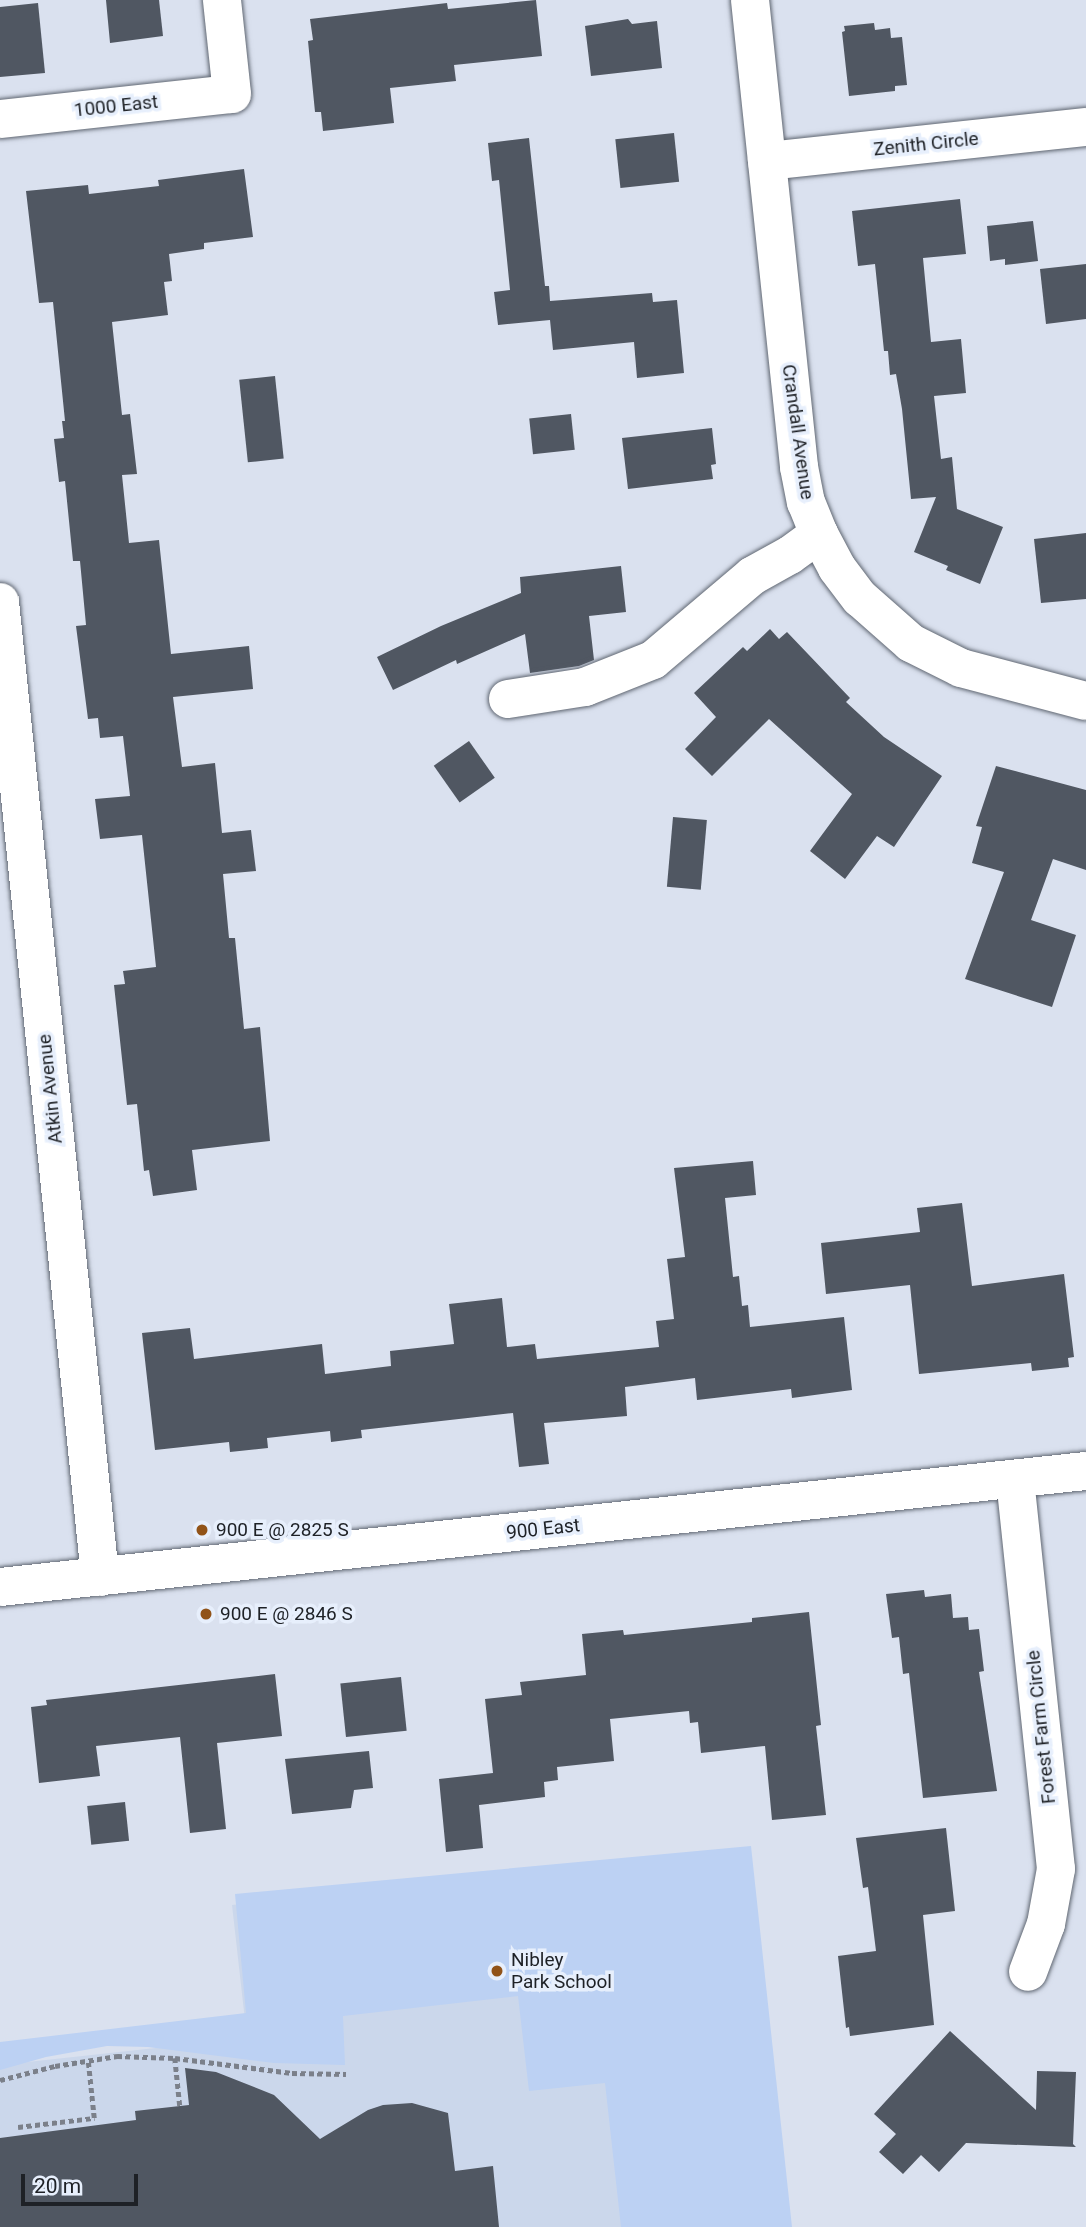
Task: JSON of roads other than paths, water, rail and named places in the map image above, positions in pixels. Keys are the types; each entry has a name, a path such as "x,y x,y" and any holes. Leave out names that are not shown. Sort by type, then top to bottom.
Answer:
{"street":[{"name":"1000 East","path":"0,118 232,94 222,0"},
{"name":"Crandall Avenue","path":"750,0 799,467 806,502 819,534 837,568 860,598 911,643 961,668 1086,701"},
{"name":"Zenith Circle","path":"766,161 1086,127"},
{"path":"508,699 585,687 653,660 752,576 790,555 819,534"},
{"name":"Atkin Avenue","path":"0,602 100,1577"},
{"name":"900 East","path":"0,1587 1086,1471"},
{"name":"Forest Farm Circle","path":"1015,1479 1056,1869 1046,1924 1028,1972"}],"place":[{"name":"900 E @ 2825 S","path":"202,1530"},
{"name":"900 E @ 2846 S","path":"206,1614"},
{"name":"Nibley Park School","path":"497,1971"}]}
